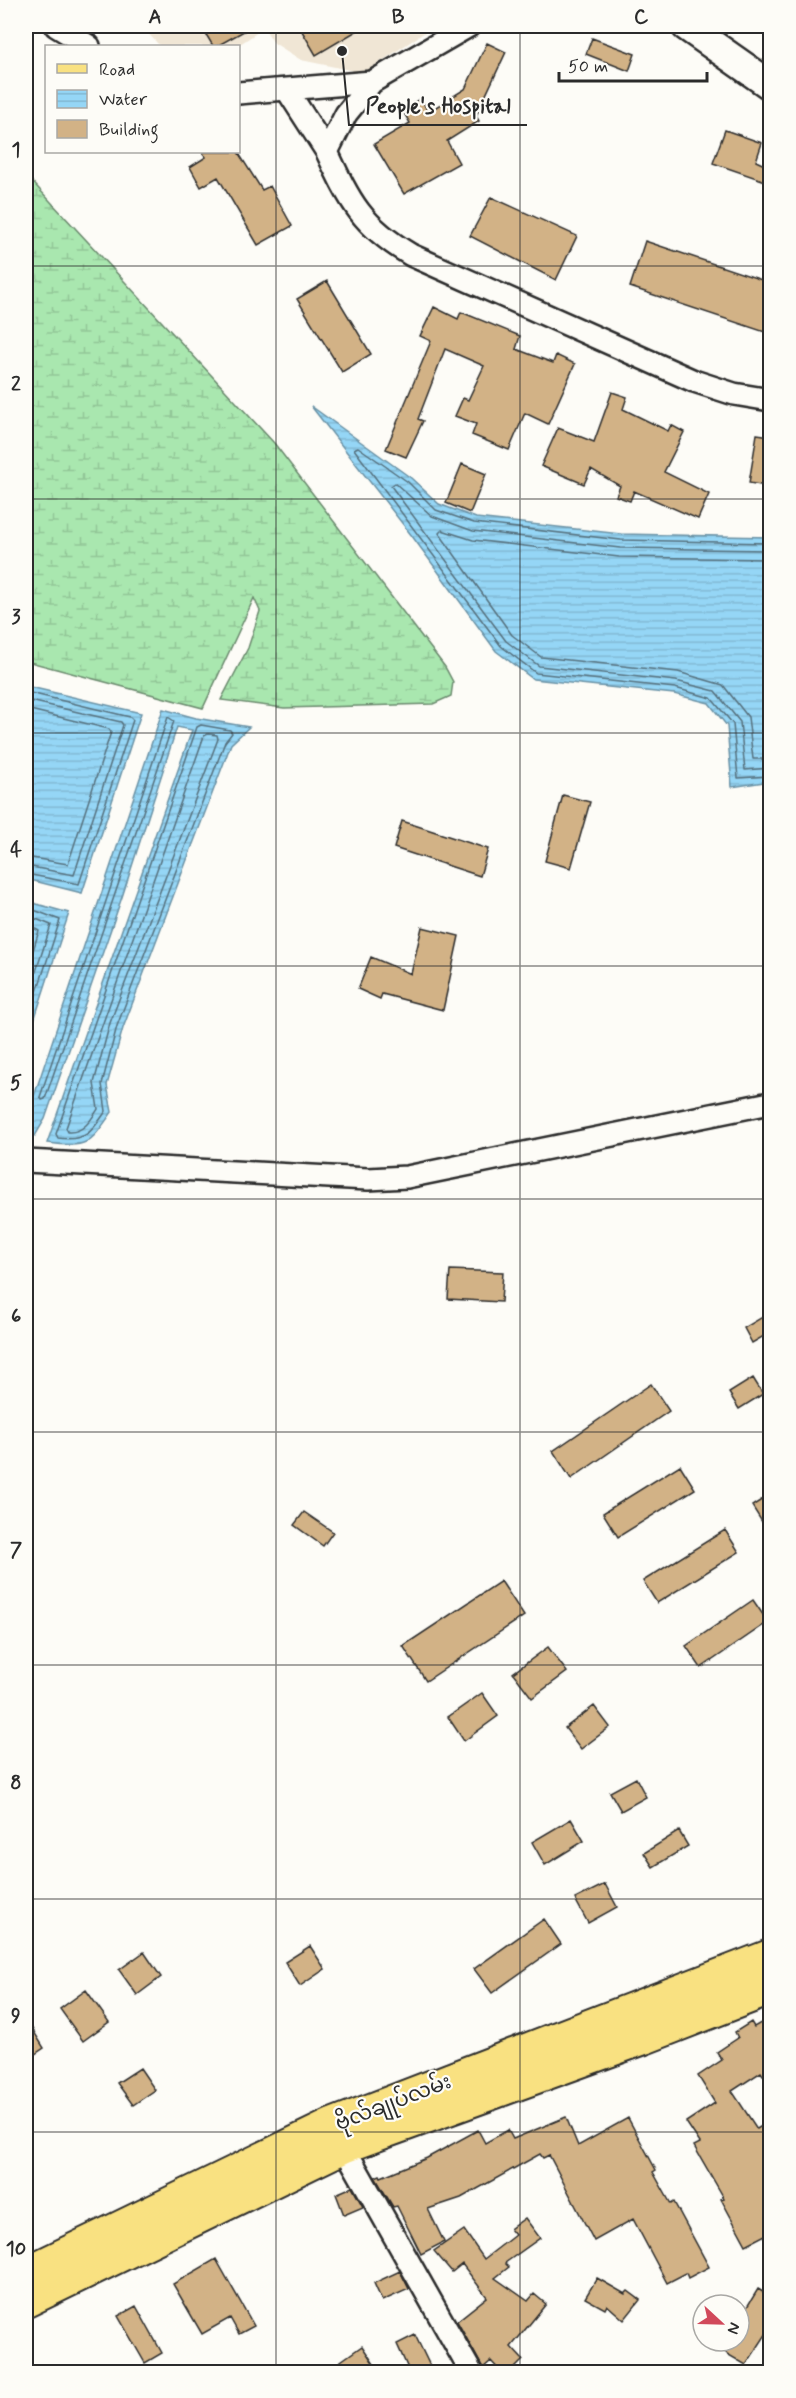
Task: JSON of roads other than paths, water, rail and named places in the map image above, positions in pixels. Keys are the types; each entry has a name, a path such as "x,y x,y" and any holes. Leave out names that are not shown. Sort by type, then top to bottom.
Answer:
{"main road":[{"name":"ဗိုလ်ချုပ်လမ်း","path":"26,2273 338,2136 771,1956"},
{"name":"ဗိုလ်ချုပ်လမ်း","path":"26,2301 338,2136 644,2038 771,1989"}],"street":[{"path":"56,26 87,45"},
{"path":"327,152 346,114 372,82 469,26"},
{"path":"686,26 771,85"},
{"path":"240,93 372,82"},
{"path":"287,90 327,152 345,192 364,220 387,240 411,255 694,381 734,394 771,400"},
{"path":"26,1161 241,1174 368,1179 397,1177 771,1103"},
{"path":"338,2136 471,2373"}],"water":[{"path":"311,406 411,478 439,504 476,518 621,534 770,537 770,781 732,787 727,726 709,703 674,694 533,679 496,651 412,536"},
{"path":"26,686 141,713 82,893 26,879"},
{"path":"163,709 196,718 249,727 231,744 123,1028 107,1085 112,1112 92,1138 86,1142 71,1145 47,1143 192,730 177,727 122,897 45,1119 35,1136 26,1134 26,1120"},
{"path":"26,901 69,913 26,1045"}],"place":[{"name":"People's Hospital","path":"342,51"}]}
